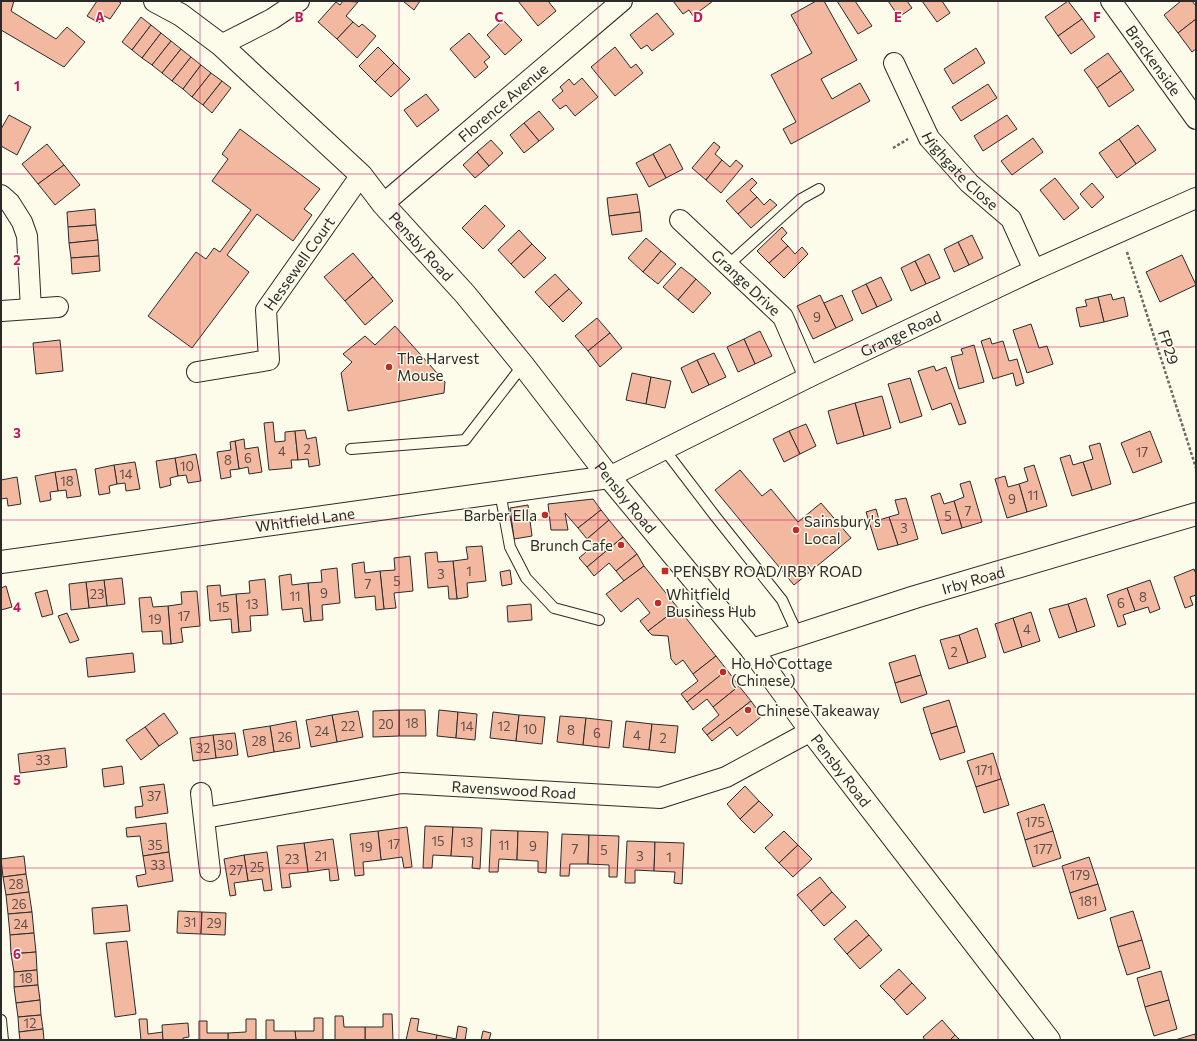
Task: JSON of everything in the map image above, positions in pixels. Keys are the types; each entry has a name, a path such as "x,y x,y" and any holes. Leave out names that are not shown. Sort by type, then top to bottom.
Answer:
{"main road":[{"name":"Pensby Road","path":"156,1 181,8 361,175 383,204 465,294 609,477 752,650 812,731 1049,1040"},
{"name":"Whitfield Lane","path":"1,562 609,477"},
{"name":"Irby Road","path":"752,650 915,597 1196,514"}],"street":[{"path":"220,45 272,19 300,1"},
{"name":"Florence Avenue","path":"383,204 622,1"},
{"name":"Brackenside","path":"1111,1 1196,119"},
{"name":"Highgate Close","path":"894,63 929,138 969,183 1011,219 1034,270"},
{"name":"Hessewell Court","path":"196,372 269,360 266,310 361,175"},
{"path":"1,195 10,203 22,222 27,236 31,309"},
{"name":"Grange Road","path":"609,477 808,377 1034,270 1196,198"},
{"name":"Grange Drive","path":"680,220 783,317 808,377"},
{"path":"2,312 58,306"},
{"name":"Ravenswood Road","path":"205,818 402,783 660,798 726,777 812,731"},
{"path":"201,793 210,871"}],"lane":[{"path":"728,265 801,199 819,189"},
{"path":"351,450 465,440 523,366"},
{"path":"664,449 782,600 798,635"},
{"path":"500,492 510,547 526,578 554,608 599,620"},
{"path":"1,1020 3,1040"}],"path":[{"name":"FP29","path":"1120,232 1196,468"}],"building":[{"path":"1,1 14,1 11,11 56,39 67,27 85,42 64,67 1,30"},
{"path":"97,1 118,1 121,3 110,19 104,16 99,23 87,16"},
{"path":"343,1 358,2 346,16 353,22 337,39 318,22 336,2 340,5"},
{"path":"403,1 420,1 414,10"},
{"path":"518,1 548,1 556,11 538,26"},
{"path":"673,1 713,1 693,16 689,10 683,14"},
{"path":"816,1 824,1 857,60 821,79 832,99 860,83 870,101 791,144 783,129 796,122 771,75 812,53 791,15"},
{"path":"837,1 855,1 872,26 858,34"},
{"path":"888,1 907,1 912,8 899,17"},
{"path":"922,1 942,1 950,13 937,22"},
{"path":"1068,1 1082,19 1058,36 1045,17"},
{"path":"1181,1 1192,1 1196,6 1196,19 1178,33 1164,15"},
{"path":"657,13 674,34 652,51 647,45 641,49 630,35"},
{"path":"141,17 151,25 132,50 122,42"},
{"path":"1082,19 1095,37 1071,54 1058,36"},
{"path":"1196,19 1196,49 1192,52 1178,33"},
{"path":"503,20 522,40 505,55 487,35"},
{"path":"353,22 359,27 362,24 376,36 357,58 337,39"},
{"path":"151,25 161,33 142,58 132,50"},
{"path":"161,33 171,41 152,65 142,58"},
{"path":"469,33 490,57 484,62 488,67 475,78 450,49"},
{"path":"171,41 181,49 162,73 152,65"},
{"path":"378,47 394,63 375,82 359,66"},
{"path":"615,47 631,68 636,64 643,73 615,96 591,67"},
{"path":"976,48 985,63 953,84 944,69"},
{"path":"181,49 191,57 172,81 162,73"},
{"path":"1108,53 1121,71 1097,88 1084,70"},
{"path":"191,57 201,65 183,89 172,81"},
{"path":"394,63 410,79 391,97 375,82"},
{"path":"201,65 211,73 192,97 183,89"},
{"path":"1121,71 1134,90 1109,107 1097,88"},
{"path":"211,73 222,81 203,105 192,97"},
{"path":"582,78 598,97 575,116 566,105 560,109 552,100 563,91 560,87 569,79 574,85"},
{"path":"222,81 231,88 212,113 203,105"},
{"path":"988,84 997,98 961,121 952,107"},
{"path":"426,94 439,110 417,127 404,110"},
{"path":"539,111 554,129 539,141 524,123"},
{"path":"9,115 31,127 17,155 1,146 1,129"},
{"path":"1007,115 1017,129 983,151 974,136"},
{"path":"524,123 539,141 524,153 510,135"},
{"path":"1138,125 1156,150 1136,164 1119,139"},
{"path":"240,129 320,189 304,209 312,215 293,241 257,214 227,255 249,272 192,348 148,316 196,252 206,259 214,248 220,252 251,210 212,181 228,159 222,154"},
{"path":"1033,138 1043,152 1012,175 1001,161"},
{"path":"1119,139 1136,164 1117,178 1099,153"},
{"path":"491,140 503,153 489,166 477,152"},
{"path":"714,142 720,147 715,154 722,160 706,180 692,168"},
{"path":"47,144 64,165 38,184 22,164"},
{"path":"670,144 683,169 666,178 653,154"},
{"path":"477,152 489,166 475,178 463,165"},
{"path":"653,154 666,178 649,187 636,163"},
{"path":"722,160 730,167 736,160 743,166 721,193 706,180"},
{"path":"64,165 80,185 55,205 38,184"},
{"path":"752,178 757,183 750,190 757,197 738,214 726,201"},
{"path":"1055,178 1079,208 1064,220 1040,190"},
{"path":"1092,183 1104,197 1092,208 1080,194"},
{"path":"637,194 640,212 609,216 607,198"},
{"path":"757,197 764,205 770,199 777,205 751,228 738,214"},
{"path":"485,205 505,226 483,249 462,228"},
{"path":"95,209 96,225 68,227 67,212"},
{"path":"640,212 642,231 612,235 609,216"},
{"path":"96,225 98,240 69,243 68,227"},
{"path":"782,227 787,233 781,239 788,246 769,263 757,251"},
{"path":"519,230 532,244 511,264 498,250"},
{"path":"972,235 983,258 969,265 958,242"},
{"path":"646,238 661,251 643,272 628,258"},
{"path":"98,240 99,256 71,258 69,243"},
{"path":"958,242 969,265 954,272 944,249"},
{"path":"532,244 546,258 524,278 511,264"},
{"path":"788,246 795,254 802,247 808,254 784,278 769,263"},
{"path":"661,251 676,264 658,284 643,272"},
{"path":"353,253 373,277 345,301 324,277"},
{"path":"929,254 940,278 926,284 915,261"},
{"path":"1182,255 1196,285 1160,302 1146,272"},
{"path":"99,256 100,271 72,274 71,258"},
{"path":"915,261 926,284 911,291 901,268"},
{"path":"681,267 696,279 678,300 663,287"},
{"path":"555,274 569,289 549,307 535,292"},
{"path":"373,277 393,301 365,325 345,301"},
{"path":"881,277 892,300 877,307 866,284"},
{"path":"696,279 711,293 693,313 678,300"},
{"path":"866,284 877,307 862,314 852,291"},
{"path":"569,289 582,303 563,322 549,307"},
{"path":"1111,294 1113,300 1124,297 1128,316 1104,322 1098,297"},
{"path":"820,295 836,328 813,339 797,306"},
{"path":"842,295 853,320 836,328 824,303"},
{"path":"1098,297 1104,322 1080,327 1076,308 1087,306 1085,300"},
{"path":"597,318 610,333 588,351 575,336"},
{"path":"1031,324 1039,348 1047,346 1053,364 1027,373 1013,330"},
{"name":"The Harvest Mouse","path":"395,326 445,382 444,393 348,411 341,373 352,362 343,354 365,336 375,345"},
{"path":"760,331 772,356 755,364 744,339"},
{"path":"610,333 622,348 600,367 588,351"},
{"path":"990,338 992,344 1003,341 1009,361 1017,359 1024,383 1016,386 1013,373 993,379 981,341"},
{"path":"744,339 755,364 738,372 727,347"},
{"path":"60,340 63,371 36,374 33,343"},
{"path":"974,345 984,382 959,389 951,357 963,354 961,349"},
{"path":"714,353 726,377 709,385 697,360"},
{"path":"697,360 709,385 692,393 681,368"},
{"path":"934,366 936,371 946,367 966,423 959,425 951,403 932,410 918,371"},
{"path":"632,373 651,377 646,404 626,400"},
{"path":"651,377 671,381 665,408 646,404"},
{"path":"910,378 922,416 900,423 888,384"},
{"path":"882,396 891,428 864,436 855,403"},
{"path":"855,403 864,436 837,444 828,411"},
{"path":"273,422 275,442 285,441 285,432 295,431 298,460 291,460 292,468 269,470 264,423"},
{"path":"806,424 816,446 800,454 789,431"},
{"path":"305,430 307,439 316,437 320,465 309,467 308,459 298,460 295,431"},
{"path":"789,431 800,454 784,462 773,439"},
{"path":"1150,431 1162,462 1133,473 1121,443"},
{"path":"244,439 245,449 258,447 262,472 249,474 248,467 239,469 235,441"},
{"path":"235,441 239,469 230,470 231,477 221,479 217,452 231,450 230,442"},
{"path":"1100,443 1111,484 1092,490 1083,462 1093,459 1089,446"},
{"path":"196,454 201,481 188,483 186,475 178,476 175,458"},
{"path":"1070,455 1073,465 1083,462 1092,490 1072,496 1060,458"},
{"path":"175,458 178,476 170,478 171,485 160,488 156,461"},
{"path":"135,462 140,489 126,491 125,483 117,484 114,465"},
{"path":"114,465 117,484 109,486 110,493 99,495 95,469"},
{"path":"1034,465 1047,506 1027,512 1019,484 1028,481 1024,468"},
{"path":"76,469 81,496 67,498 66,490 58,491 55,472"},
{"name":"Sainsbury's Local","path":"740,470 762,496 771,489 798,522 821,503 851,538 794,585 715,490"},
{"path":"55,472 58,491 50,492 51,500 40,502 35,476"},
{"path":"1005,476 1008,487 1019,484 1027,512 1007,518 995,479"},
{"path":"17,477 21,504 8,506 7,498 1,499 1,480"},
{"path":"970,481 982,522 962,528 954,501 964,497 960,484"},
{"path":"940,493 944,504 954,501 962,528 942,534 931,496"},
{"path":"906,498 918,539 898,545 889,517 899,514 895,500"},
{"path":"593,499 601,510 578,528 565,513 568,530 551,530 548,504"},
{"path":"528,505 532,536 514,539 510,508"},
{"path":"876,509 879,520 889,517 898,545 878,550 866,512"},
{"path":"601,510 609,520 587,539 578,528"},
{"path":"609,520 623,537 587,567 579,558 593,546 587,539"},
{"path":"623,537 637,554 616,571 609,563 594,576 587,567"},
{"path":"482,546 486,581 467,583 468,597 457,599 453,561 468,559 466,547"},
{"path":"437,552 438,562 453,561 457,599 449,599 448,586 428,588 425,553"},
{"path":"637,554 644,566 624,581 616,571"},
{"path":"410,556 413,591 394,593 396,608 384,609 380,571 395,570 394,558"},
{"path":"364,562 365,573 380,571 384,609 376,610 375,596 355,598 352,564"},
{"name":"Whitfield Business Hub","path":"644,566 678,608 648,631 640,621 650,613 638,598 621,612 606,594"},
{"path":"337,568 340,603 322,605 323,620 311,621 308,583 322,582 321,570"},
{"path":"1194,569 1196,574 1196,595 1190,597 1193,605 1185,608 1174,577"},
{"path":"510,570 512,584 502,586 500,572"},
{"path":"291,574 292,585 308,583 311,621 304,622 302,608 282,610 279,576"},
{"path":"122,578 125,604 107,606 104,580"},
{"path":"265,579 268,615 250,616 251,631 239,632 236,594 250,593 249,581"},
{"path":"104,580 107,606 89,608 86,582"},
{"path":"1150,580 1160,609 1150,613 1148,607 1135,611 1127,588"},
{"path":"86,582 89,608 71,610 69,584"},
{"path":"220,585 221,596 236,594 239,632 232,633 231,619 210,621 207,586"},
{"path":"6,586 12,607 1,610 1,588"},
{"path":"1127,588 1135,611 1123,615 1126,624 1118,627 1107,595"},
{"path":"47,590 53,614 42,617 35,593"},
{"path":"197,591 200,626 181,628 183,642 171,644 168,606 182,604 181,592"},
{"path":"151,597 153,607 168,606 171,644 163,644 162,631 142,632 139,598"},
{"path":"1086,598 1095,626 1077,632 1068,604"},
{"path":"531,604 532,620 508,622 507,606"},
{"path":"1068,604 1077,632 1059,638 1049,609"},
{"path":"678,608 716,656 693,674 683,660 676,665 671,659 668,636 652,635 648,631"},
{"path":"1031,612 1040,641 1022,647 1013,618"},
{"path":"67,613 79,640 70,643 58,616"},
{"path":"1013,618 1022,647 1004,653 995,624"},
{"path":"977,628 986,657 968,663 959,635"},
{"path":"959,635 968,663 949,669 940,640"},
{"path":"133,653 135,672 88,677 86,658"},
{"path":"915,655 921,675 895,683 889,663"},
{"path":"716,656 727,670 687,702 681,694 698,681 693,674"},
{"path":"727,670 739,686 713,707 707,699 693,710 687,702"},
{"path":"921,675 927,694 901,703 895,683"},
{"path":"739,686 751,701 707,735 702,729 719,715 713,707"},
{"path":"949,700 957,726 931,734 923,708"},
{"path":"751,701 762,716 737,736 730,727 712,741 707,735"},
{"path":"399,710 425,710 426,736 399,736"},
{"path":"399,710 399,736 373,737 373,711"},
{"path":"439,710 458,712 456,738 437,736"},
{"path":"358,711 363,737 337,742 332,715"},
{"path":"458,712 477,714 475,740 456,738"},
{"path":"493,712 519,715 516,741 490,738"},
{"path":"164,713 178,733 159,746 145,727"},
{"path":"332,715 337,742 311,747 306,720"},
{"path":"519,715 545,717 542,744 516,741"},
{"path":"560,716 586,718 583,745 557,742"},
{"path":"586,718 612,721 609,748 583,745"},
{"path":"296,721 300,748 274,752 270,726"},
{"path":"626,721 652,724 649,750 623,747"},
{"path":"652,724 678,726 675,753 649,750"},
{"path":"270,726 274,752 248,757 243,730"},
{"path":"957,726 965,752 940,760 931,734"},
{"path":"145,727 159,746 141,760 126,740"},
{"path":"235,733 238,755 216,758 213,735"},
{"path":"213,735 216,758 193,761 190,738"},
{"path":"65,748 67,767 20,773 18,754"},
{"path":"993,753 1001,779 976,787 967,761"},
{"path":"122,766 124,784 104,787 102,769"},
{"path":"1001,779 1009,805 984,813 976,787"},
{"path":"164,784 168,813 136,818 135,807 143,806 140,787"},
{"path":"745,786 759,801 740,819 727,804"},
{"path":"759,801 773,815 754,833 740,819"},
{"path":"1044,804 1053,831 1025,840 1017,813"},
{"path":"166,823 169,852 143,856 140,836 127,837 126,828"},
{"path":"425,826 453,827 451,856 433,855 432,868 423,868"},
{"path":"407,827 412,867 404,868 402,857 381,860 378,831"},
{"path":"453,827 482,828 480,869 472,868 473,857 451,856"},
{"path":"491,830 518,831 517,860 499,859 498,872 489,872"},
{"path":"378,831 381,860 363,862 364,875 355,876 350,834"},
{"path":"518,831 548,832 546,873 538,872 538,861 517,860"},
{"path":"784,831 798,845 779,863 765,848"},
{"path":"1053,831 1061,858 1033,867 1025,840"},
{"path":"562,834 589,835 588,864 570,864 569,876 560,876"},
{"path":"589,835 619,836 617,877 609,877 609,865 588,864"},
{"path":"333,839 339,880 330,881 329,869 308,872 304,843"},
{"path":"627,841 655,842 654,871 635,870 635,883 625,883"},
{"path":"655,842 684,843 682,884 674,883 675,872 654,871"},
{"path":"304,843 308,872 289,874 291,887 282,888 277,846"},
{"path":"798,845 812,859 793,877 779,863"},
{"path":"169,852 173,881 138,887 136,876 146,874 143,856"},
{"path":"267,852 272,890 264,891 262,879 248,881 244,855"},
{"path":"244,855 248,881 234,883 236,895 230,896 224,859"},
{"path":"24,856 26,874 3,877 1,859"},
{"path":"1089,857 1098,884 1070,893 1062,866"},
{"path":"26,874 29,892 6,895 3,877"},
{"path":"820,877 832,892 811,911 797,895"},
{"path":"1098,884 1106,910 1078,919 1070,893"},
{"path":"29,892 32,912 8,914 6,895"},
{"path":"832,892 846,907 824,926 811,911"},
{"path":"127,905 130,931 94,934 92,908"},
{"path":"178,911 202,912 201,934 177,933"},
{"path":"1133,911 1142,940 1118,947 1110,918"},
{"path":"32,912 34,933 10,935 8,914"},
{"path":"202,912 226,913 225,935 201,934"},
{"path":"856,920 869,935 847,954 834,939"},
{"path":"34,933 36,952 11,954 10,935"},
{"path":"869,935 882,950 860,969 847,954"},
{"path":"1142,940 1150,968 1127,975 1118,947"},
{"path":"127,941 136,1014 115,1017 106,943"},
{"path":"36,952 37,970 14,972 11,954"},
{"path":"899,969 912,983 894,1000 880,986"},
{"path":"37,970 38,985 14,987 14,972"},
{"path":"1161,971 1169,1000 1145,1007 1137,978"},
{"path":"912,983 926,998 907,1015 894,1000"},
{"path":"38,985 40,1000 16,1003 14,987"},
{"path":"40,1000 41,1015 18,1017 16,1003"},
{"path":"1169,1000 1177,1029 1154,1036 1145,1007"},
{"path":"383,1014 392,1014 393,1040 365,1040 365,1027 383,1027"},
{"path":"41,1015 43,1029 19,1032 18,1017"},
{"path":"335,1016 343,1016 344,1027 365,1027 365,1040 335,1040"},
{"path":"314,1018 323,1018 323,1040 296,1040 295,1031 314,1031"},
{"path":"411,1018 419,1019 417,1031 437,1035 436,1040 406,1040"},
{"path":"139,1019 147,1019 148,1034 163,1032 163,1040 141,1040"},
{"path":"246,1019 256,1019 256,1040 228,1040 228,1033 246,1032"},
{"path":"266,1020 274,1020 274,1031 295,1031 296,1040 266,1040"},
{"path":"942,1020 955,1035 950,1040 925,1040 923,1037"},
{"path":"199,1021 207,1021 207,1033 228,1033 228,1040 199,1040"},
{"path":"188,1023 189,1037 183,1038 183,1040 163,1040 162,1025"},
{"path":"458,1026 467,1028 465,1040 436,1040 437,1035 456,1039"},
{"path":"43,1029 44,1040 20,1040 19,1032"},
{"path":"483,1031 491,1033 489,1040 481,1040"},
{"path":"1195,1034 1196,1040 1175,1040"},
{"path":"955,1035 960,1040 950,1040"}],"place":[{"name":"The Harvest Mouse","path":"389,367"},
{"name":"Barber Ella","path":"545,515"},
{"name":"Sainsbury's Local","path":"796,530"},
{"name":"Brunch Cafe","path":"621,545"},
{"name":"PENSBY ROAD/IRBY ROAD","path":"665,571"},
{"name":"Whitfield Business Hub","path":"658,603"},
{"name":"Ho Ho Cottage (Chinese)","path":"723,672"},
{"name":"Chinese Takeaway","path":"748,710"}]}
